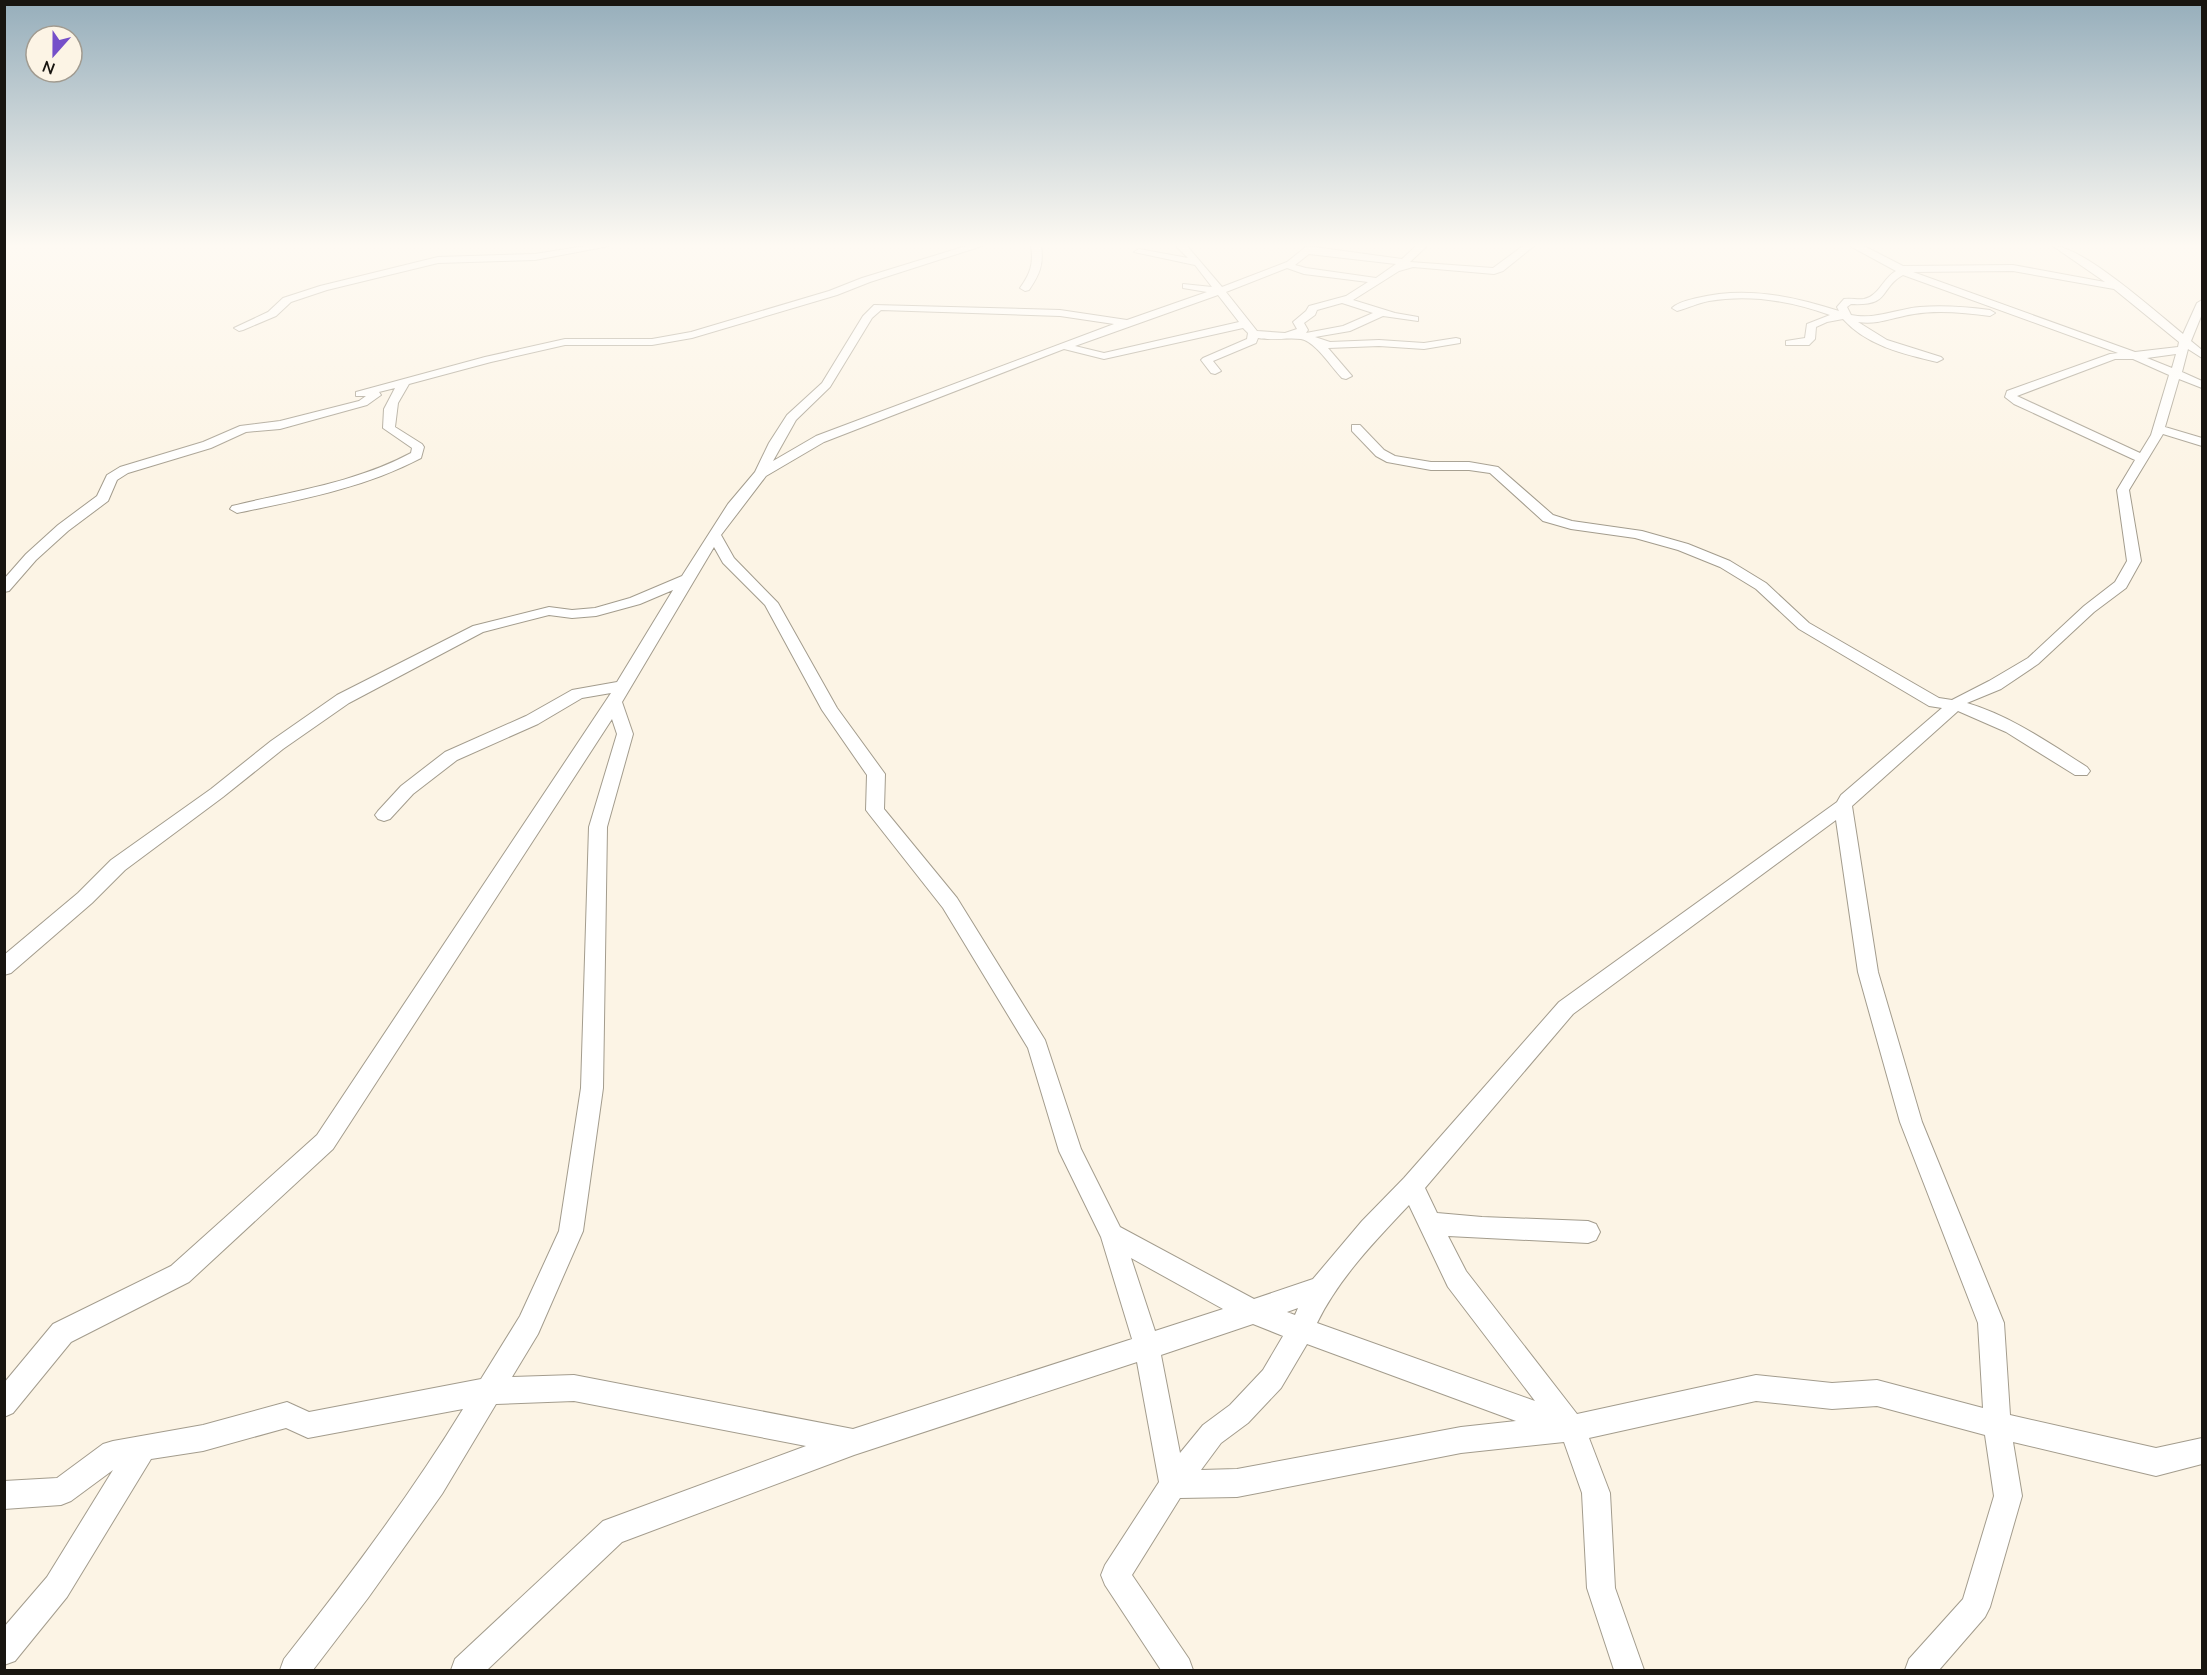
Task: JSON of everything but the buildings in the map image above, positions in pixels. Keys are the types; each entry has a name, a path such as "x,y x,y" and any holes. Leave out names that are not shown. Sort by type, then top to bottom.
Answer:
{"street":[{"path":"239,328 248,324"},
{"path":"360,394 565,342 652,342 692,335 728,324"},
{"path":"4,1404 62,1333 180,1274 325,1142 619,694 714,535 761,473 775,443 791,418 826,385 863,324"},
{"path":"761,473 820,439 1063,346 1130,324"},
{"path":"1245,324 1249,329 1262,336 1326,334 1357,324"},
{"path":"1299,324 1304,333 1320,344 1336,351 1360,353"},
{"path":"1790,342 1805,343 1810,339 1811,326 1814,324"},
{"path":"1857,324 1885,344 1937,359"},
{"path":"2048,324 2175,371 2202,385"},
{"path":"2161,324 2190,349"},
{"path":"1178,1671 1115,1575 1173,1485 1212,1434 1239,1414 1272,1379 1301,1330 1321,1288 1370,1229 1412,1186 1566,1008 1843,806 1847,799 1945,708 1995,685 2033,661 2089,609 2121,585 2134,561 2124,490 2159,429 2175,371 2190,349 2196,324"},
{"path":"1063,346 1104,356 1249,329"},
{"path":"1215,371 1207,360 1252,342 1249,329"},
{"path":"1320,344 1379,343 1424,346 1456,341"},
{"path":"1320,344 1328,357 1346,376"},
{"path":"2143,459 2018,402 2011,397 2011,393 2114,356 2136,356 2190,349"},
{"path":"237,509 376,474 417,455 418,447 389,428 390,406 405,382"},
{"path":"4,588 31,557 63,528 103,498 112,478 124,470 207,445 244,429 280,425 363,403 383,388"},
{"path":"1356,428 1380,453 1390,459 1421,465 1484,466 1494,470 1548,518 1571,525 1637,534 1683,547 1725,564 1761,586 1803,626 1945,708 1988,716 2081,771"},
{"path":"2159,429 2202,442"},
{"path":"714,535 728,560 771,603 830,710 876,774 875,810 950,903 1038,1046 1070,1150 1112,1235 1147,1347 1173,1485"},
{"path":"4,967 85,898 118,865 217,793 277,745 343,699 478,629 549,611 572,614 596,612 636,601 686,579"},
{"path":"384,815 407,790 451,756 522,725 578,694 619,694"},
{"path":"295,1671 432,1484 529,1325 571,1232 592,1088 598,827 625,734 619,694"},
{"path":"1843,806 1868,972 1880,1015 1911,1122 1991,1323 1997,1425 2008,1496 1975,1607 1920,1671"},
{"path":"1412,1186 1457,1279 1572,1428 1596,1493 1601,1588 1629,1671"},
{"path":"1430,1222 1482,1228 1588,1232"},
{"path":"1112,1235 1253,1312 1572,1428"},
{"path":"466,1671 613,1531 854,1442 1321,1288"},
{"path":"4,1495 61,1491 113,1454 142,1447 203,1438 288,1415 308,1425 489,1391 574,1388 854,1442"},
{"path":"1173,1485 1237,1483 1461,1440 1572,1428 1756,1388 1832,1396 1877,1393 1997,1425 2156,1462 2202,1451"},
{"path":"4,1650 57,1587 142,1447"}]}
